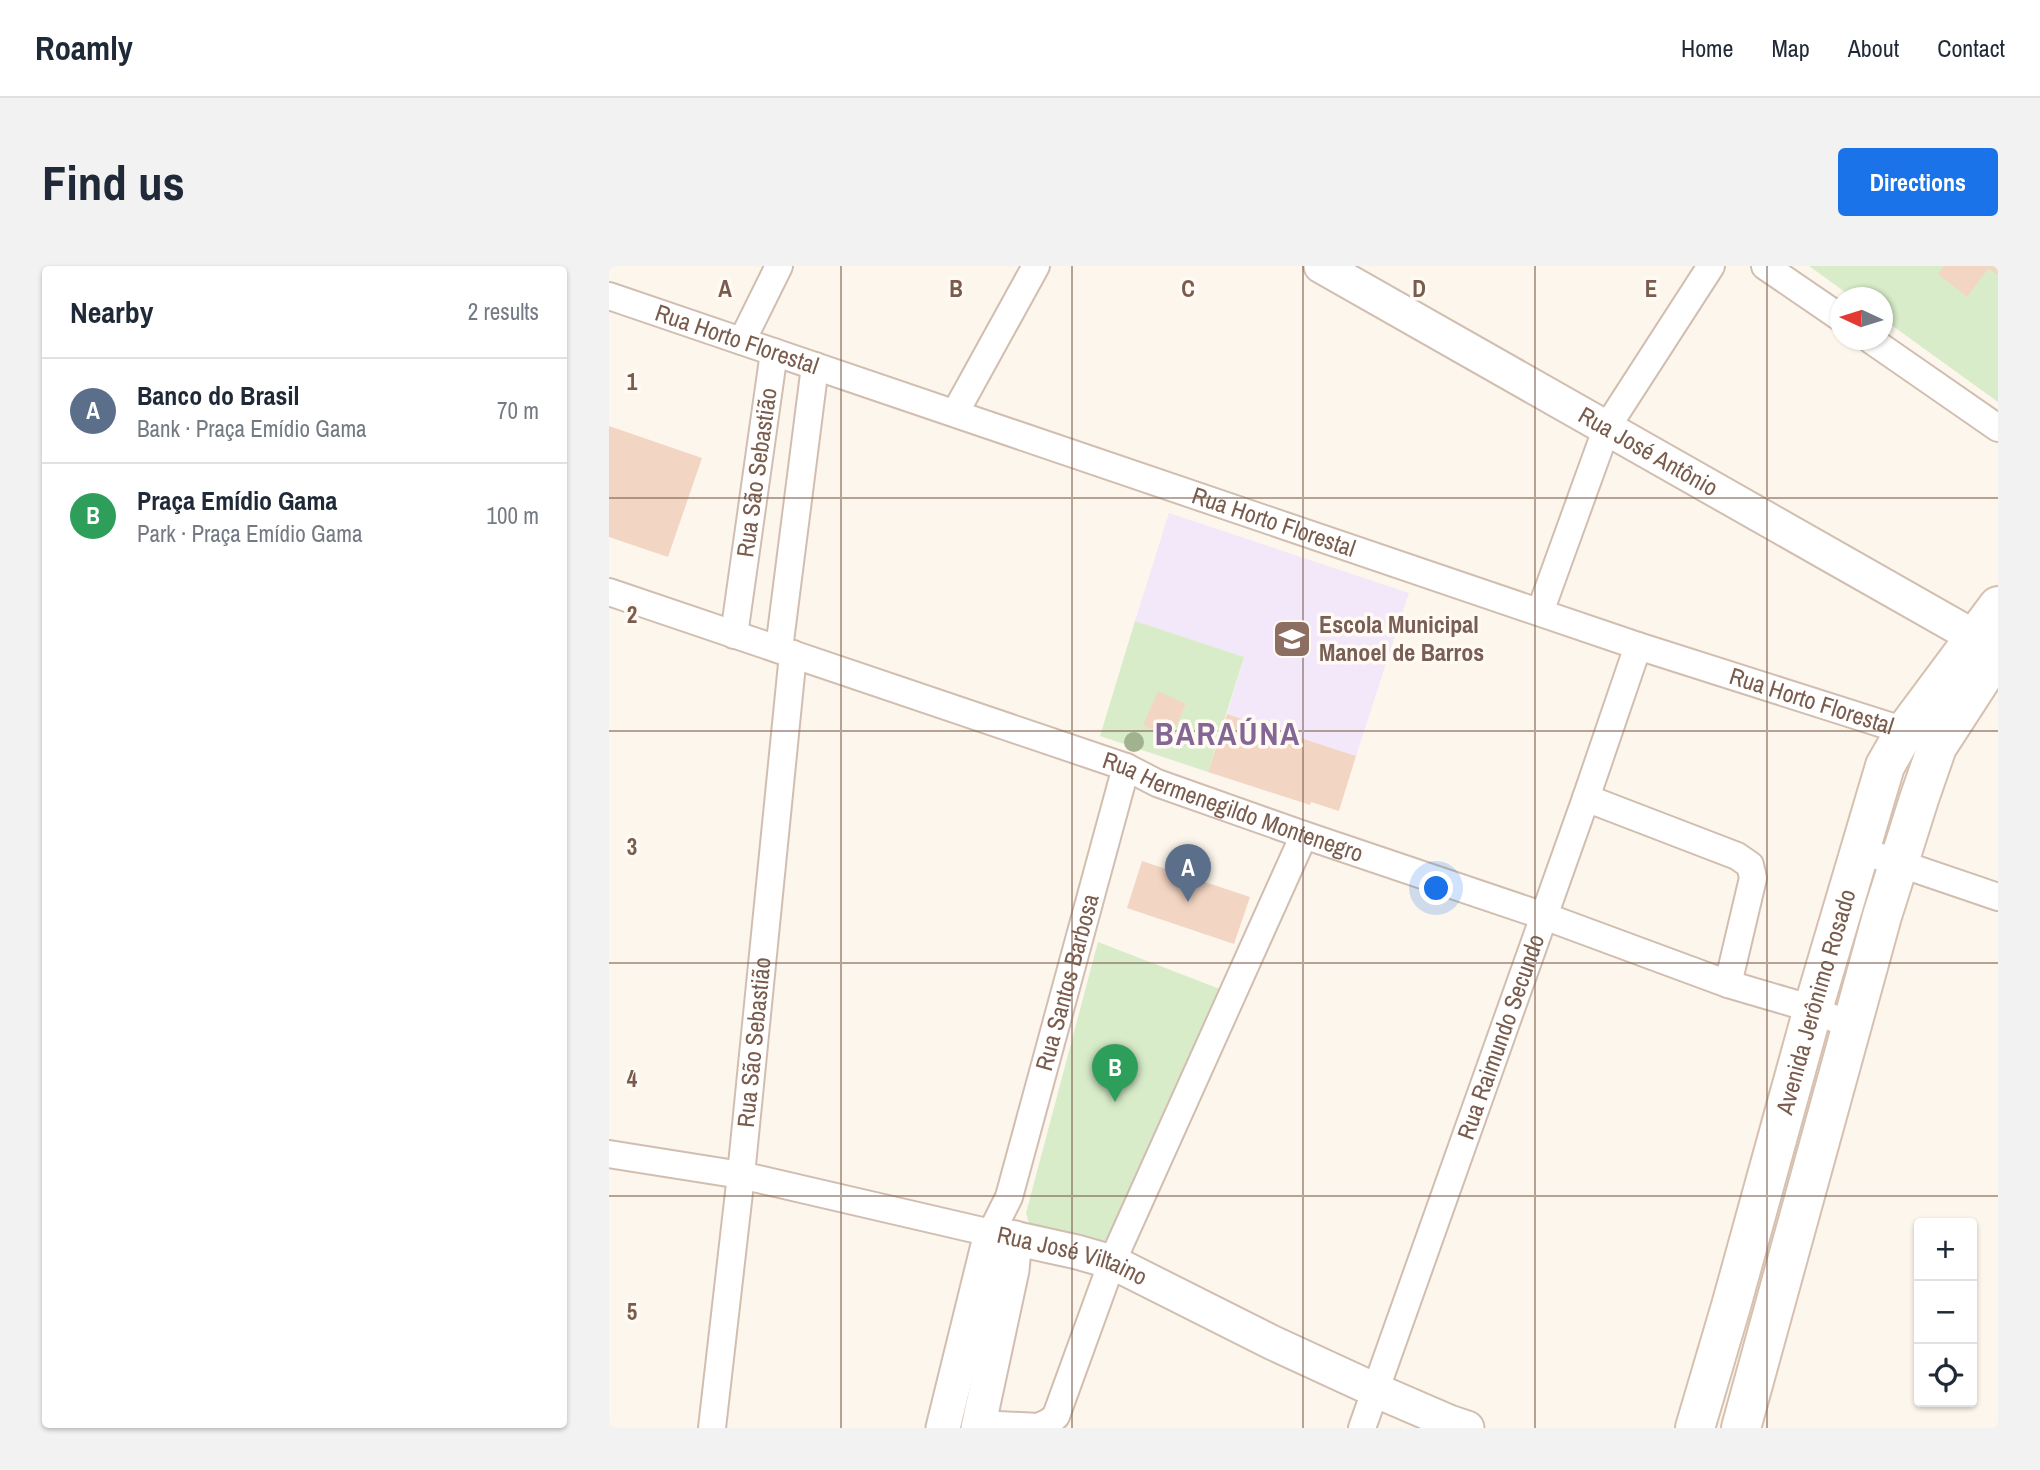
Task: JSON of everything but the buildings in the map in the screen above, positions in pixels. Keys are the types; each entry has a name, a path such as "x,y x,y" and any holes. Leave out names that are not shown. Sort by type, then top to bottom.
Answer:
{"main road":[{"name":"Avenida Jerônimo Rosado","path":"1695,1428 1812,1009 1885,766 1966,702 1990,645 1998,606"},
{"name":"Avenida Jerônimo Rosado","path":"1741,1428 1899,863 1921,739"},
{"path":"1731,1306 1771,1319"}],"street":[{"path":"742,341 779,266"},
{"path":"955,414 1037,266"},
{"name":"Rua José Antônio","path":"1321,266 1990,645"},
{"path":"1540,612 1607,427 1711,266"},
{"path":"1765,266 1830,311"},
{"name":"Rua Horto Florestal","path":"609,296 1638,646 1921,739"},
{"path":"1885,350 1998,428"},
{"name":"Rua São Sebastião","path":"734,635 774,352"},
{"name":"Rua São Sebastião","path":"712,1428 741,1175 786,652 792,549 815,366"},
{"path":"760,452 803,461"},
{"path":"747,539 792,549"},
{"name":"Rua Hermenegildo Montenegro","path":"609,592 1126,767 1157,783 1544,916 1728,984 1812,1009 1853,1027"},
{"name":"Rua Raimundo Secundo","path":"1362,1428 1638,646"},
{"name":"Rua Santos Barbosa","path":"943,1428 1003,1236 1009,1196 1126,767"},
{"path":"1586,798 1737,856 1751,865 1753,878 1728,984"},
{"path":"978,1426 1039,1427 1056,1416 1112,1262 1304,835"},
{"path":"1860,850 1998,897"},
{"name":"Rua José Viltaino","path":"609,1154 741,1175 1112,1262 1271,1342 1375,1390 1467,1428"},
{"name":"Rua Santos Barbosa","path":"978,1426 1012,1270 1003,1236"}],"shaded area":[{"name":"Escola Municipal Manoel de Barros","path":"1169,513 1409,593 1356,756 1227,714 1244,657 1135,621"}],"green space":[{"path":"1809,266 1998,266 1998,402 1893,326 1893,287 1838,287"},
{"path":"1135,621 1244,657 1208,772 1100,736","holes":["1158,692 1186,704 1171,737"]},
{"path":"1098,942 1225,991 1114,1236 1097,1244 1039,1232 1029,1223 1026,1213"}],"place":[{"name":"Escola Municipal Manoel de Barros","path":"1292,639"},
{"name":"Banco do Brasil","path":"1188,902"},
{"name":"Praça Emídio Gama","path":"1115,1102"}],"district":[{"name":"BARAÚNA","path":"1228,734"}]}
